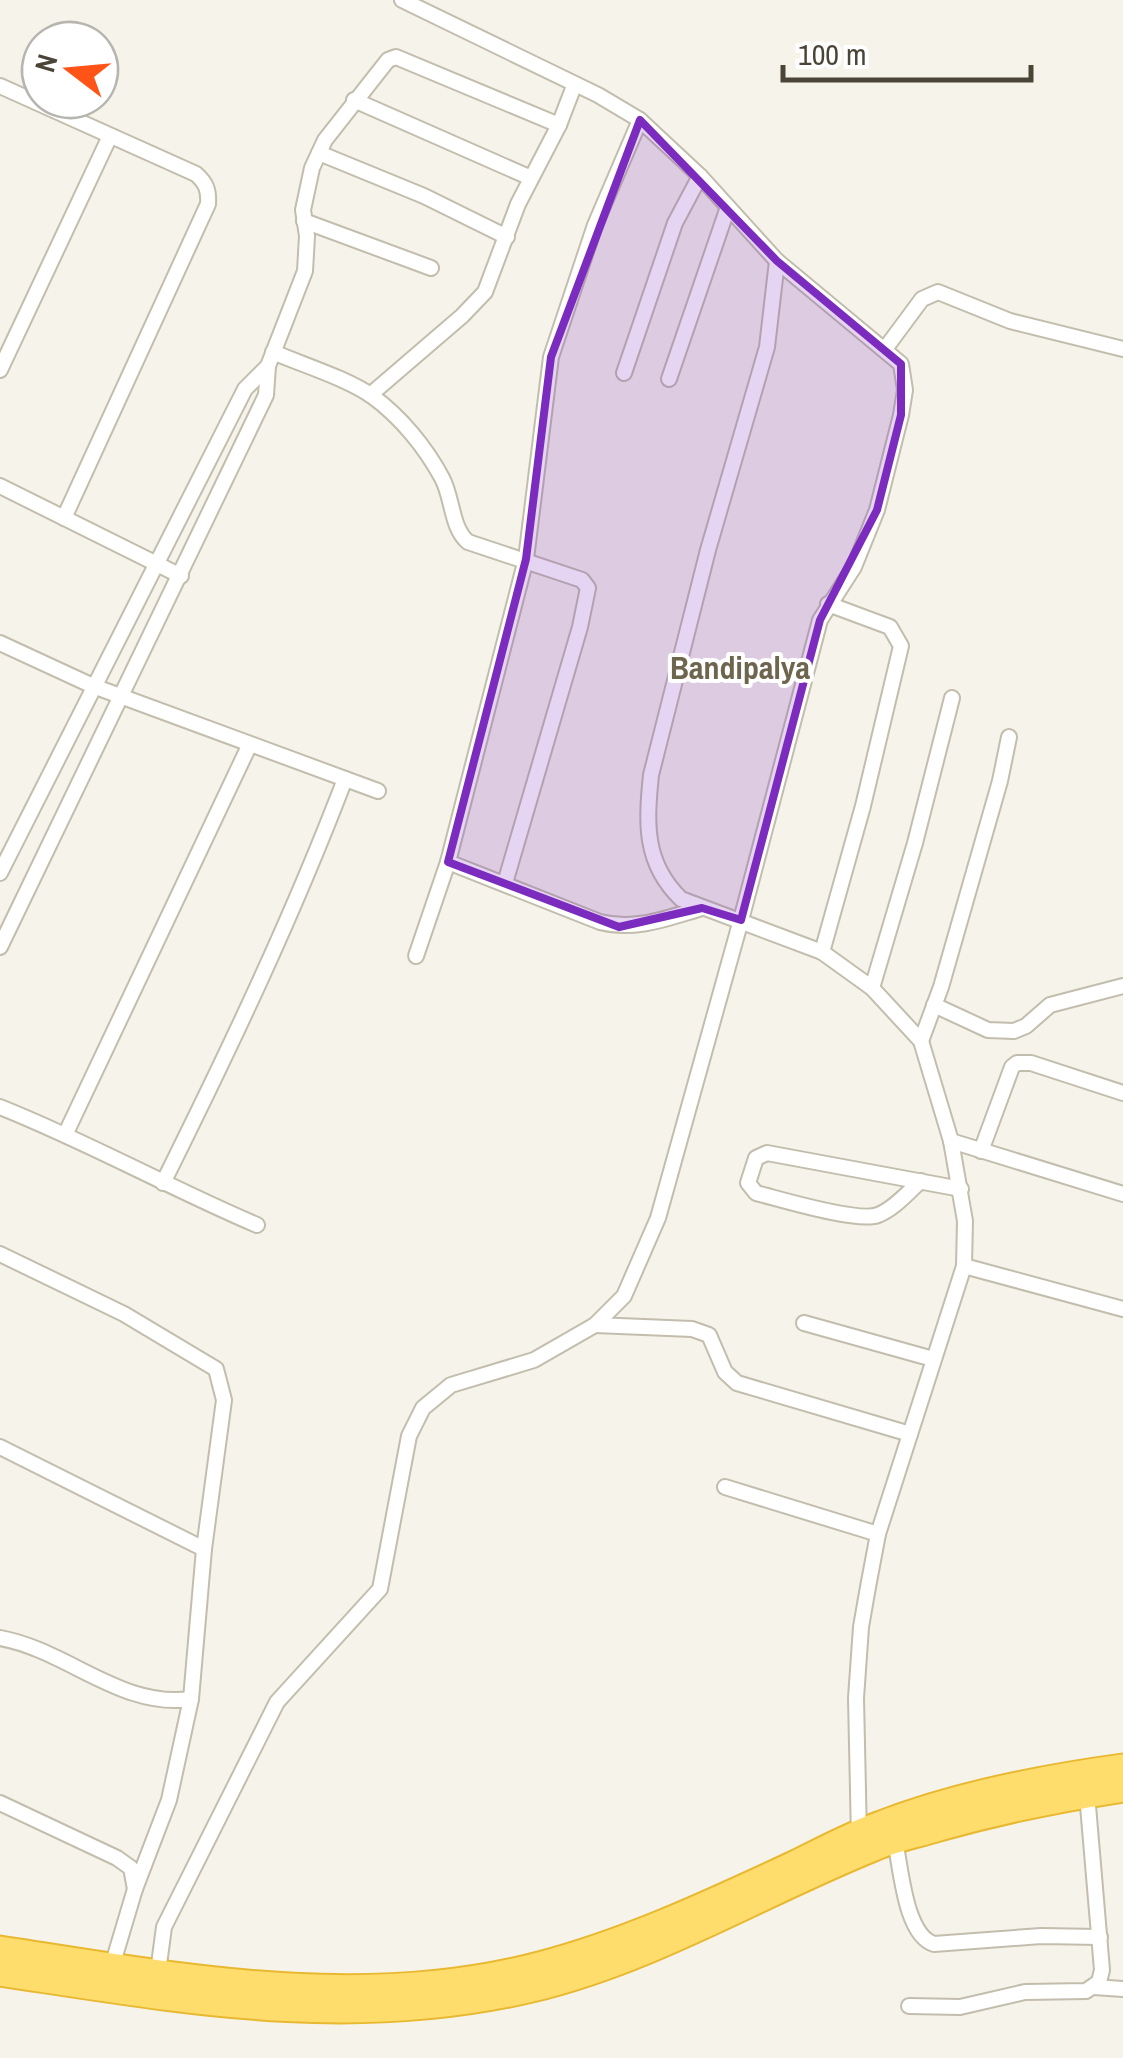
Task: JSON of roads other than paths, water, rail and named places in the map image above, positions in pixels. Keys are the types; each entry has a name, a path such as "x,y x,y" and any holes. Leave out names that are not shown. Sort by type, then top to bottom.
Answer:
{"highway":[{"path":"0,1972 238,2008 349,2012 443,2005 534,1988 670,1942 862,1843 882,1823 1016,1784 1123,1767"},
{"path":"0,1949 242,1984 354,1989 448,1982 539,1966 675,1919 862,1843 896,1841 1012,1807 1123,1789"}],"street":[{"path":"158,1972 164,1927 277,1702 380,1589 408,1436 423,1408 451,1385 534,1360 594,1325 624,1296 658,1218 742,920 820,620 854,567 877,510 901,416 904,375 900,364 776,260 700,176 640,120 598,95 402,0"},
{"path":"0,947 254,425 266,395 271,359 305,270 303,210 312,168 325,140 388,60 401,57 558,125"},
{"path":"370,395 485,292 574,86"},
{"path":"1,88 196,174 204,182 208,204 64,518"},
{"path":"354,100 531,178"},
{"path":"416,956 448,862 526,559 551,357 595,225 640,120"},
{"path":"0,370 110,136"},
{"path":"319,154 424,196 507,236"},
{"path":"624,373 675,222 700,176"},
{"path":"669,379 728,207"},
{"path":"304,221 431,268"},
{"path":"776,260 768,347 708,550 652,775 648,809 654,863 664,882 681,899 822,952 872,988 920,1041 951,1141 965,1221 964,1266 878,1534 861,1627 856,1698 862,1843"},
{"path":"885,348 922,299 938,292 1010,321 1123,349"},
{"path":"271,359 370,395 412,434 445,483 462,537 468,542 582,580 588,588 505,883"},
{"path":"0,873 244,389 271,359"},
{"path":"0,486 181,576"},
{"path":"822,952 863,806 901,646 890,627 828,604"},
{"path":"0,643 93,686 378,790"},
{"path":"872,988 916,844 952,698"},
{"path":"920,1041 1000,780 1009,737"},
{"path":"66,1134 249,746"},
{"path":"163,1183 242,1024 345,779"},
{"path":"448,862 619,927 641,926 702,908"},
{"path":"934,1005 988,1030 1014,1031 1050,1005 1123,986"},
{"path":"981,1151 1012,1067 1017,1064 1031,1064 1123,1093"},
{"path":"0,1107 66,1134 257,1226"},
{"path":"951,1141 1123,1194"},
{"path":"921,1181 888,1210 873,1217 756,1193 748,1183 756,1158 767,1153 921,1181 960,1189"},
{"path":"0,1254 124,1314 216,1370 224,1400 204,1549 191,1699 169,1800 134,1890 112,1966"},
{"path":"964,1266 1123,1309"},
{"path":"804,1323 933,1359"},
{"path":"594,1325 692,1329 709,1335 725,1372 736,1383 910,1434"},
{"path":"0,1447 204,1549"},
{"path":"725,1487 878,1534"},
{"path":"0,1638 43,1652 150,1699 191,1699"},
{"path":"1088,1794 1102,1970 1094,1987"},
{"path":"0,1802 118,1858 131,1868 134,1890"},
{"path":"896,1841 912,1925 924,1941 934,1944 1041,1936 1100,1938"},
{"path":"909,2006 960,2007 1025,1992 1123,1989"}],"district":[{"name":"Bandipalya","path":"740,668"}]}
